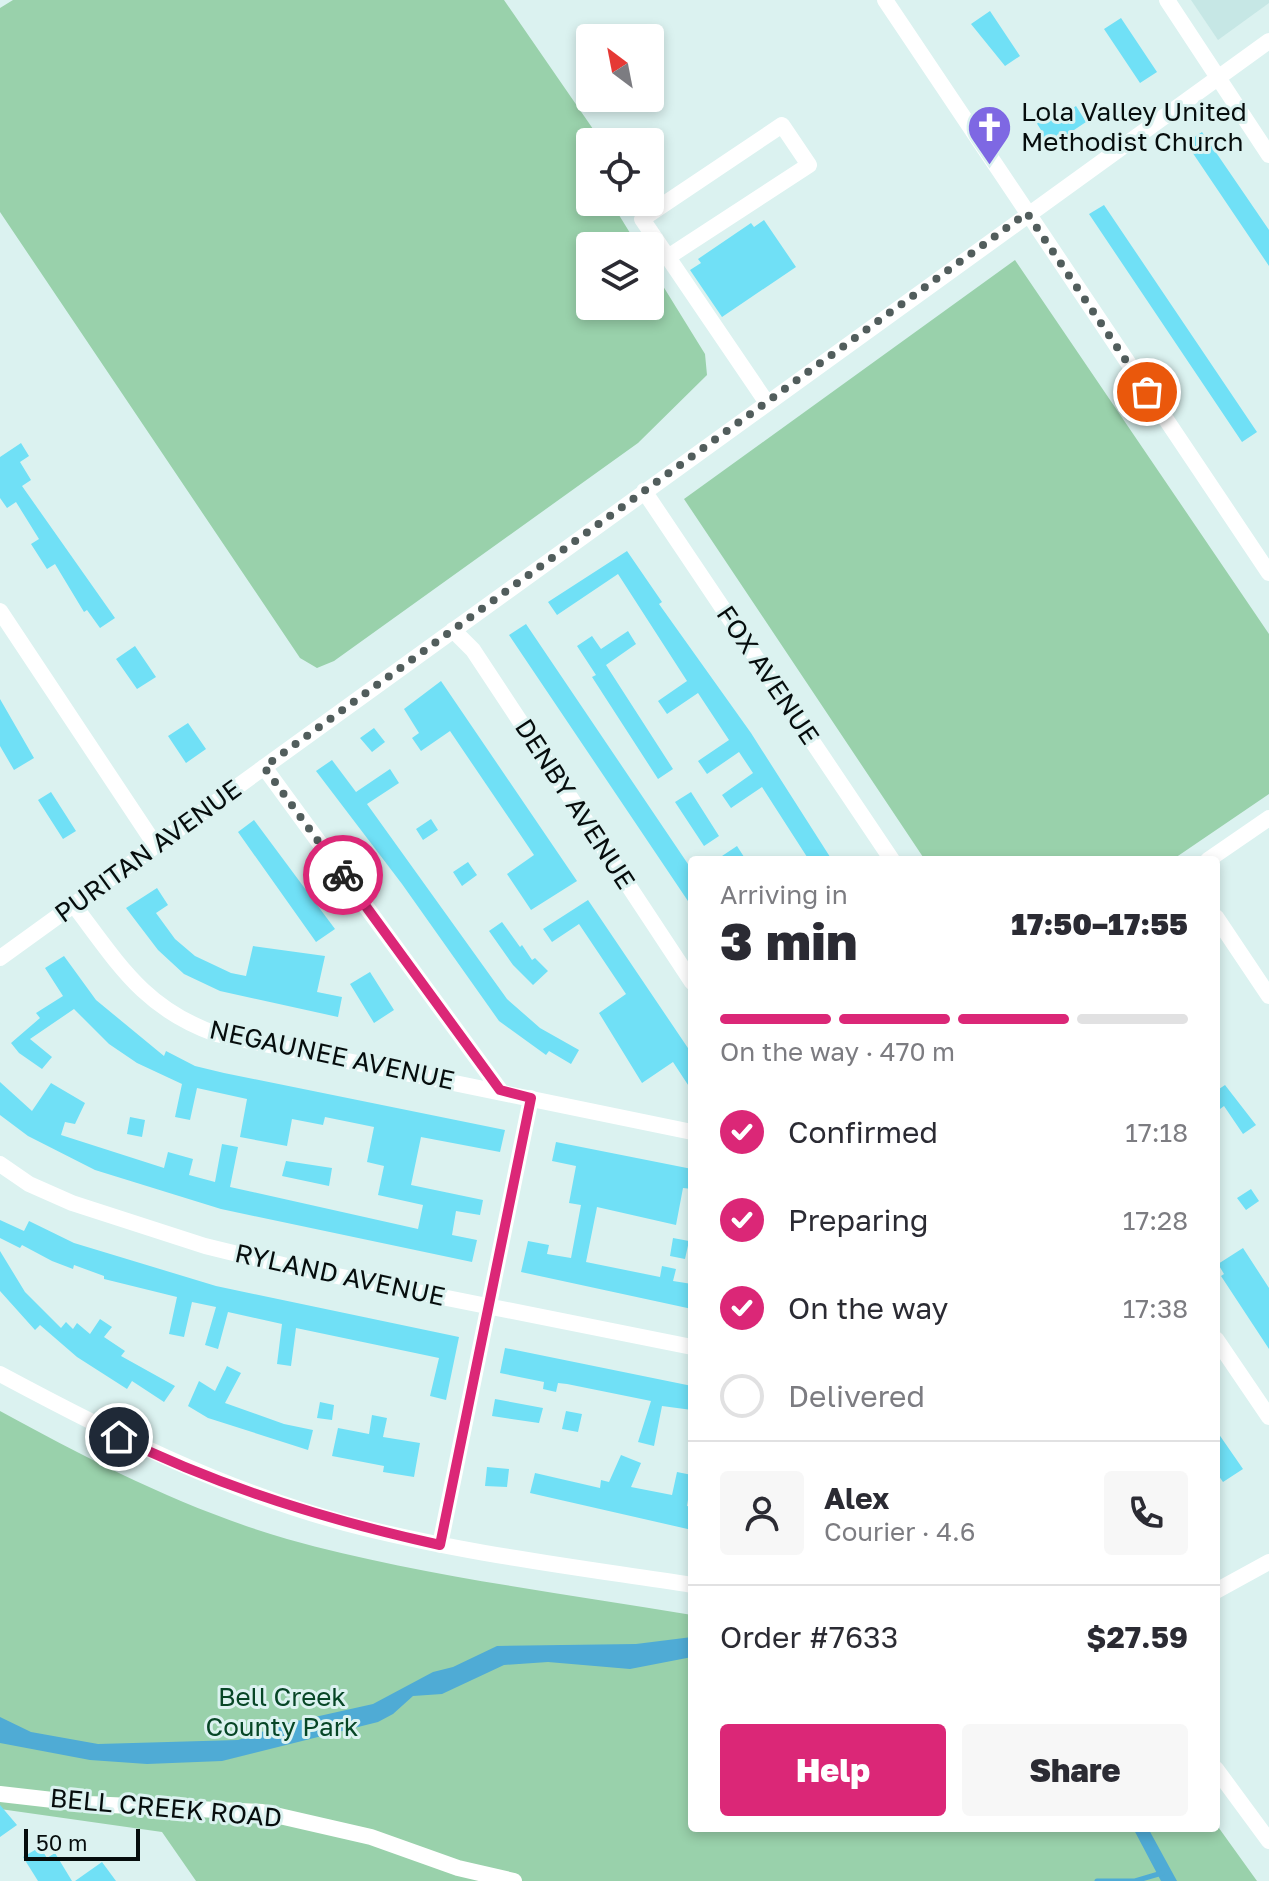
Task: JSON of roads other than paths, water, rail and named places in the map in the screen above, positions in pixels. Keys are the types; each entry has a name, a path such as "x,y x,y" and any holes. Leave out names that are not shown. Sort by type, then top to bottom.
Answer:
{"street":[{"path":"885,0 1269,573"},
{"path":"1167,0 1269,155"},
{"name":"PURITAN AVENUE","path":"0,958 1269,41"},
{"path":"668,257 809,165 782,125 642,219 767,403"},
{"name":"FOX AVENUE","path":"644,491 889,856"},
{"path":"0,611 156,846"},
{"name":"DENBY AVENUE","path":"453,630 473,650 688,976"},
{"path":"264,767 500,1090"},
{"path":"1214,856 1269,818"},
{"name":"NEGAUNEE AVENUE","path":"73,904 135,986 163,1009 194,1026 216,1034 531,1098"},
{"path":"1220,923 1269,996"},
{"path":"440,1545 531,1098 688,1131"},
{"name":"RYLAND AVENUE","path":"0,1164 29,1184 163,1234 287,1266 688,1346"},
{"path":"1220,1345 1269,1417"},
{"path":"0,1374 126,1440 195,1470 341,1522 440,1545 688,1584"},
{"path":"1220,1589 1269,1562"},
{"path":"1220,1774 1269,1841"},
{"name":"BELL CREEK ROAD","path":"0,1794 88,1804 262,1812 371,1837 458,1868 514,1881"}],"water":[{"path":"688,1638 688,1658 630,1669 548,1662 504,1665 442,1694 413,1696 393,1714 378,1722 222,1761 147,1764 90,1760 0,1743 0,1717 31,1732 98,1744 238,1740 288,1723 373,1704 433,1672 453,1667 497,1646 636,1644"},
{"path":"1135,1832 1150,1832 1177,1881 1161,1881"}],"waterway":[{"path":"1097,1881 1135,1881 1162,1873"}],"place":[{"name":"Lola Valley United Methodist Church","path":"990,166"}],"park label":[{"name":"Bell Creek County Park","path":"282,1712"}]}
